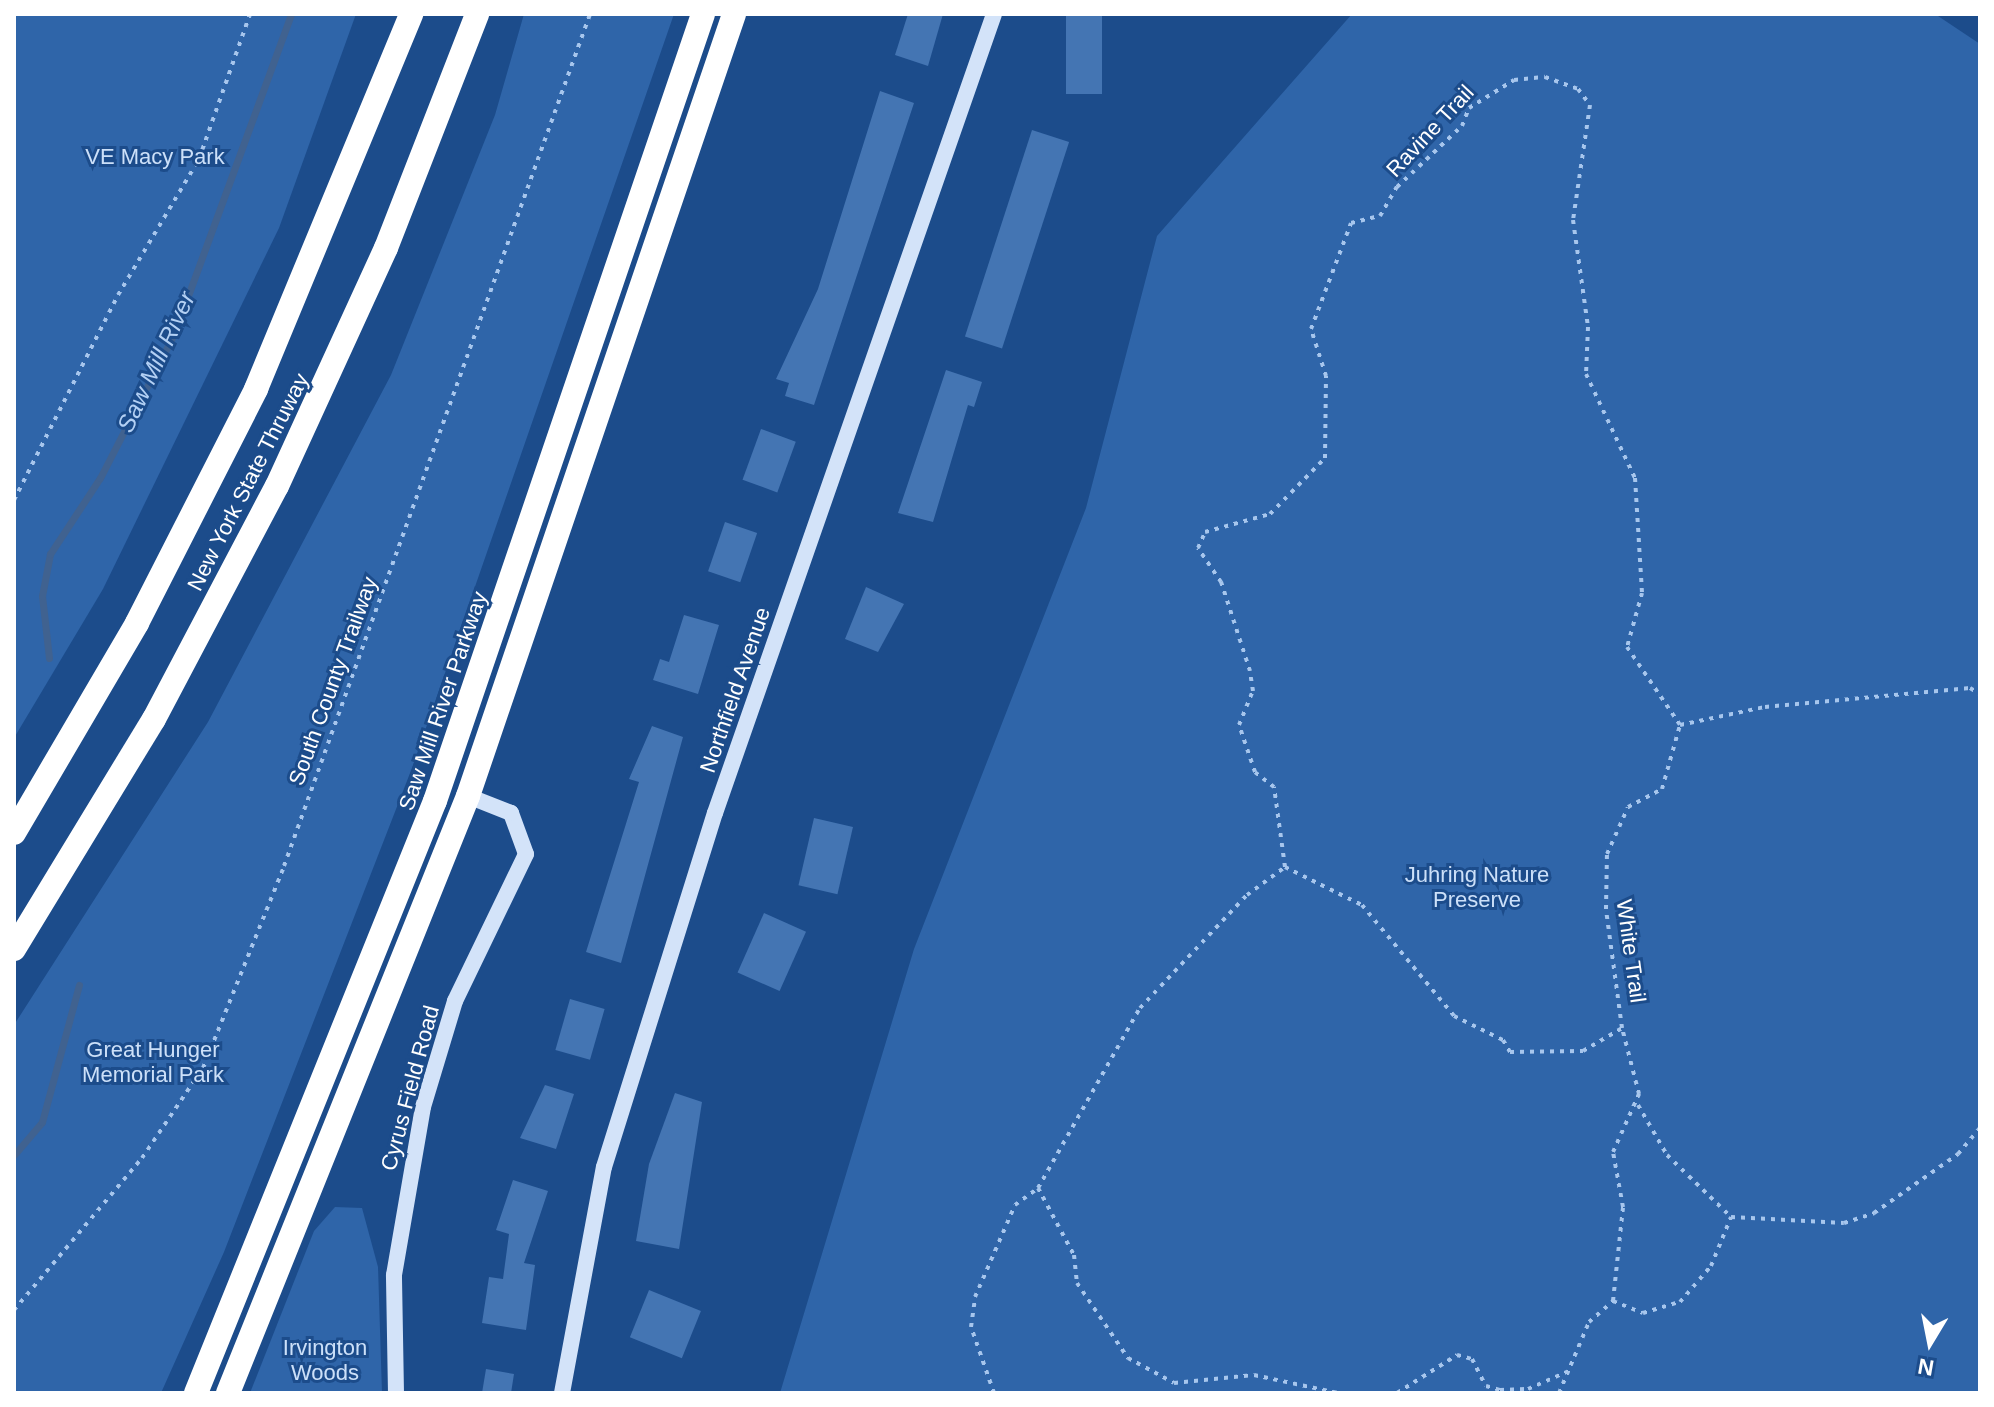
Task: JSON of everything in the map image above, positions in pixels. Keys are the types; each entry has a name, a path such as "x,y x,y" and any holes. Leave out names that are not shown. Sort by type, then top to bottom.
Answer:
{"highway":[{"name":"New York State Thruway","path":"14,833 137,623 249,402 411,14"},
{"name":"New York State Thruway","path":"14,949 154,719 277,486 386,248 477,14"},
{"name":"Saw Mill River Parkway","path":"196,1393 440,788 703,14"},
{"path":"228,1393 468,796 734,14"}],"street":[{"name":"Northfield Avenue","path":"562,1393 604,1167 715,813 994,14"},
{"name":"Cyrus Field Road","path":"396,1393 394,1275 423,1107 455,1001 526,854 518,820 468,796"}],"path":[{"path":"14,500 118,295 199,159 250,14"},
{"name":"South County Trailway","path":"14,1310 142,1158 203,1068 284,866 590,14"},
{"name":"Ravine Trail","path":"1285,867 1274,787 1255,772 1239,725 1253,691 1250,671 1221,582 1198,548 1205,532 1270,514 1325,458 1326,376 1311,329 1351,223 1380,216 1397,187 1444,145 1483,95 1514,80 1545,77 1578,89 1590,105 1573,220 1588,327 1586,374 1635,478 1642,593 1627,647 1680,725"},
{"path":"1680,725 1765,707 1970,688 1980,694"},
{"name":"White Trail","path":"1285,867 1362,905 1454,1016 1503,1040 1510,1052 1583,1051 1622,1028 1606,909 1607,854 1628,807 1662,789 1680,725"},
{"path":"994,1393 971,1327 975,1297 1015,1205 1038,1188 1140,1008 1247,895 1285,867"},
{"path":"1622,1028 1638,1105 1667,1155 1731,1217 1844,1223 1874,1213 1958,1154 1980,1128"},
{"path":"1559,1393 1589,1322 1613,1301 1623,1207 1613,1152 1616,1134 1638,1105"},
{"path":"1038,1188 1074,1255 1077,1283 1128,1358 1174,1383 1242,1375 1338,1393"},
{"path":"1613,1301 1643,1313 1680,1302 1711,1266 1731,1217"},
{"path":"1397,1393 1457,1355 1472,1359 1486,1386 1500,1390 1528,1389 1571,1370"}],"green space":[{"name":"VE Macy Park","path":"14,14 356,14 279,228 103,589 14,738"},
{"name":"Great Hunger Memorial Park","path":"524,14 674,14 412,768 224,1252 161,1393 14,1393 14,1025 208,722 391,375 495,115"},
{"name":"Juhring Nature Preserve","path":"1352,14 1935,14 1980,44 1980,1393 780,1393 914,949 1086,508 1157,236"},
{"name":"Irvington Woods","path":"335,1207 362,1208 378,1267 382,1393 250,1393 314,1231"}],"building":[{"path":"908,14 943,14 928,66 895,55"},
{"path":"1066,14 1102,14 1102,94 1066,94"},
{"path":"880,91 914,103 814,405 785,396 789,383 776,379 818,289"},
{"path":"1032,130 1069,142 1002,348 965,336"},
{"path":"946,370 982,382 974,407 968,405 933,522 898,513"},
{"path":"761,429 796,442 777,492 743,480"},
{"path":"725,522 757,533 740,582 708,571"},
{"path":"866,587 904,604 878,652 845,639"},
{"path":"684,615 719,625 698,694 653,680 660,659 669,662"},
{"path":"652,726 683,737 621,963 586,952 639,782 629,779"},
{"path":"814,818 853,827 837,894 798,885"},
{"path":"764,913 806,932 780,991 738,972"},
{"path":"570,999 605,1009 590,1060 555,1050"},
{"path":"545,1085 574,1094 556,1149 520,1138"},
{"path":"675,1093 702,1102 679,1249 636,1241 649,1164"},
{"path":"513,1180 548,1191 524,1263 535,1265 526,1330 482,1323 489,1277 503,1279 509,1234 496,1230"},
{"path":"649,1290 701,1311 682,1358 630,1337"},
{"path":"486,1369 514,1374 511,1393 482,1393"}],"waterway":[{"name":"Saw Mill River","path":"49,658 42,596 50,554 100,478 174,334 291,14"},
{"name":"Saw Mill River","path":"14,1155 42,1122 79,985"}]}
